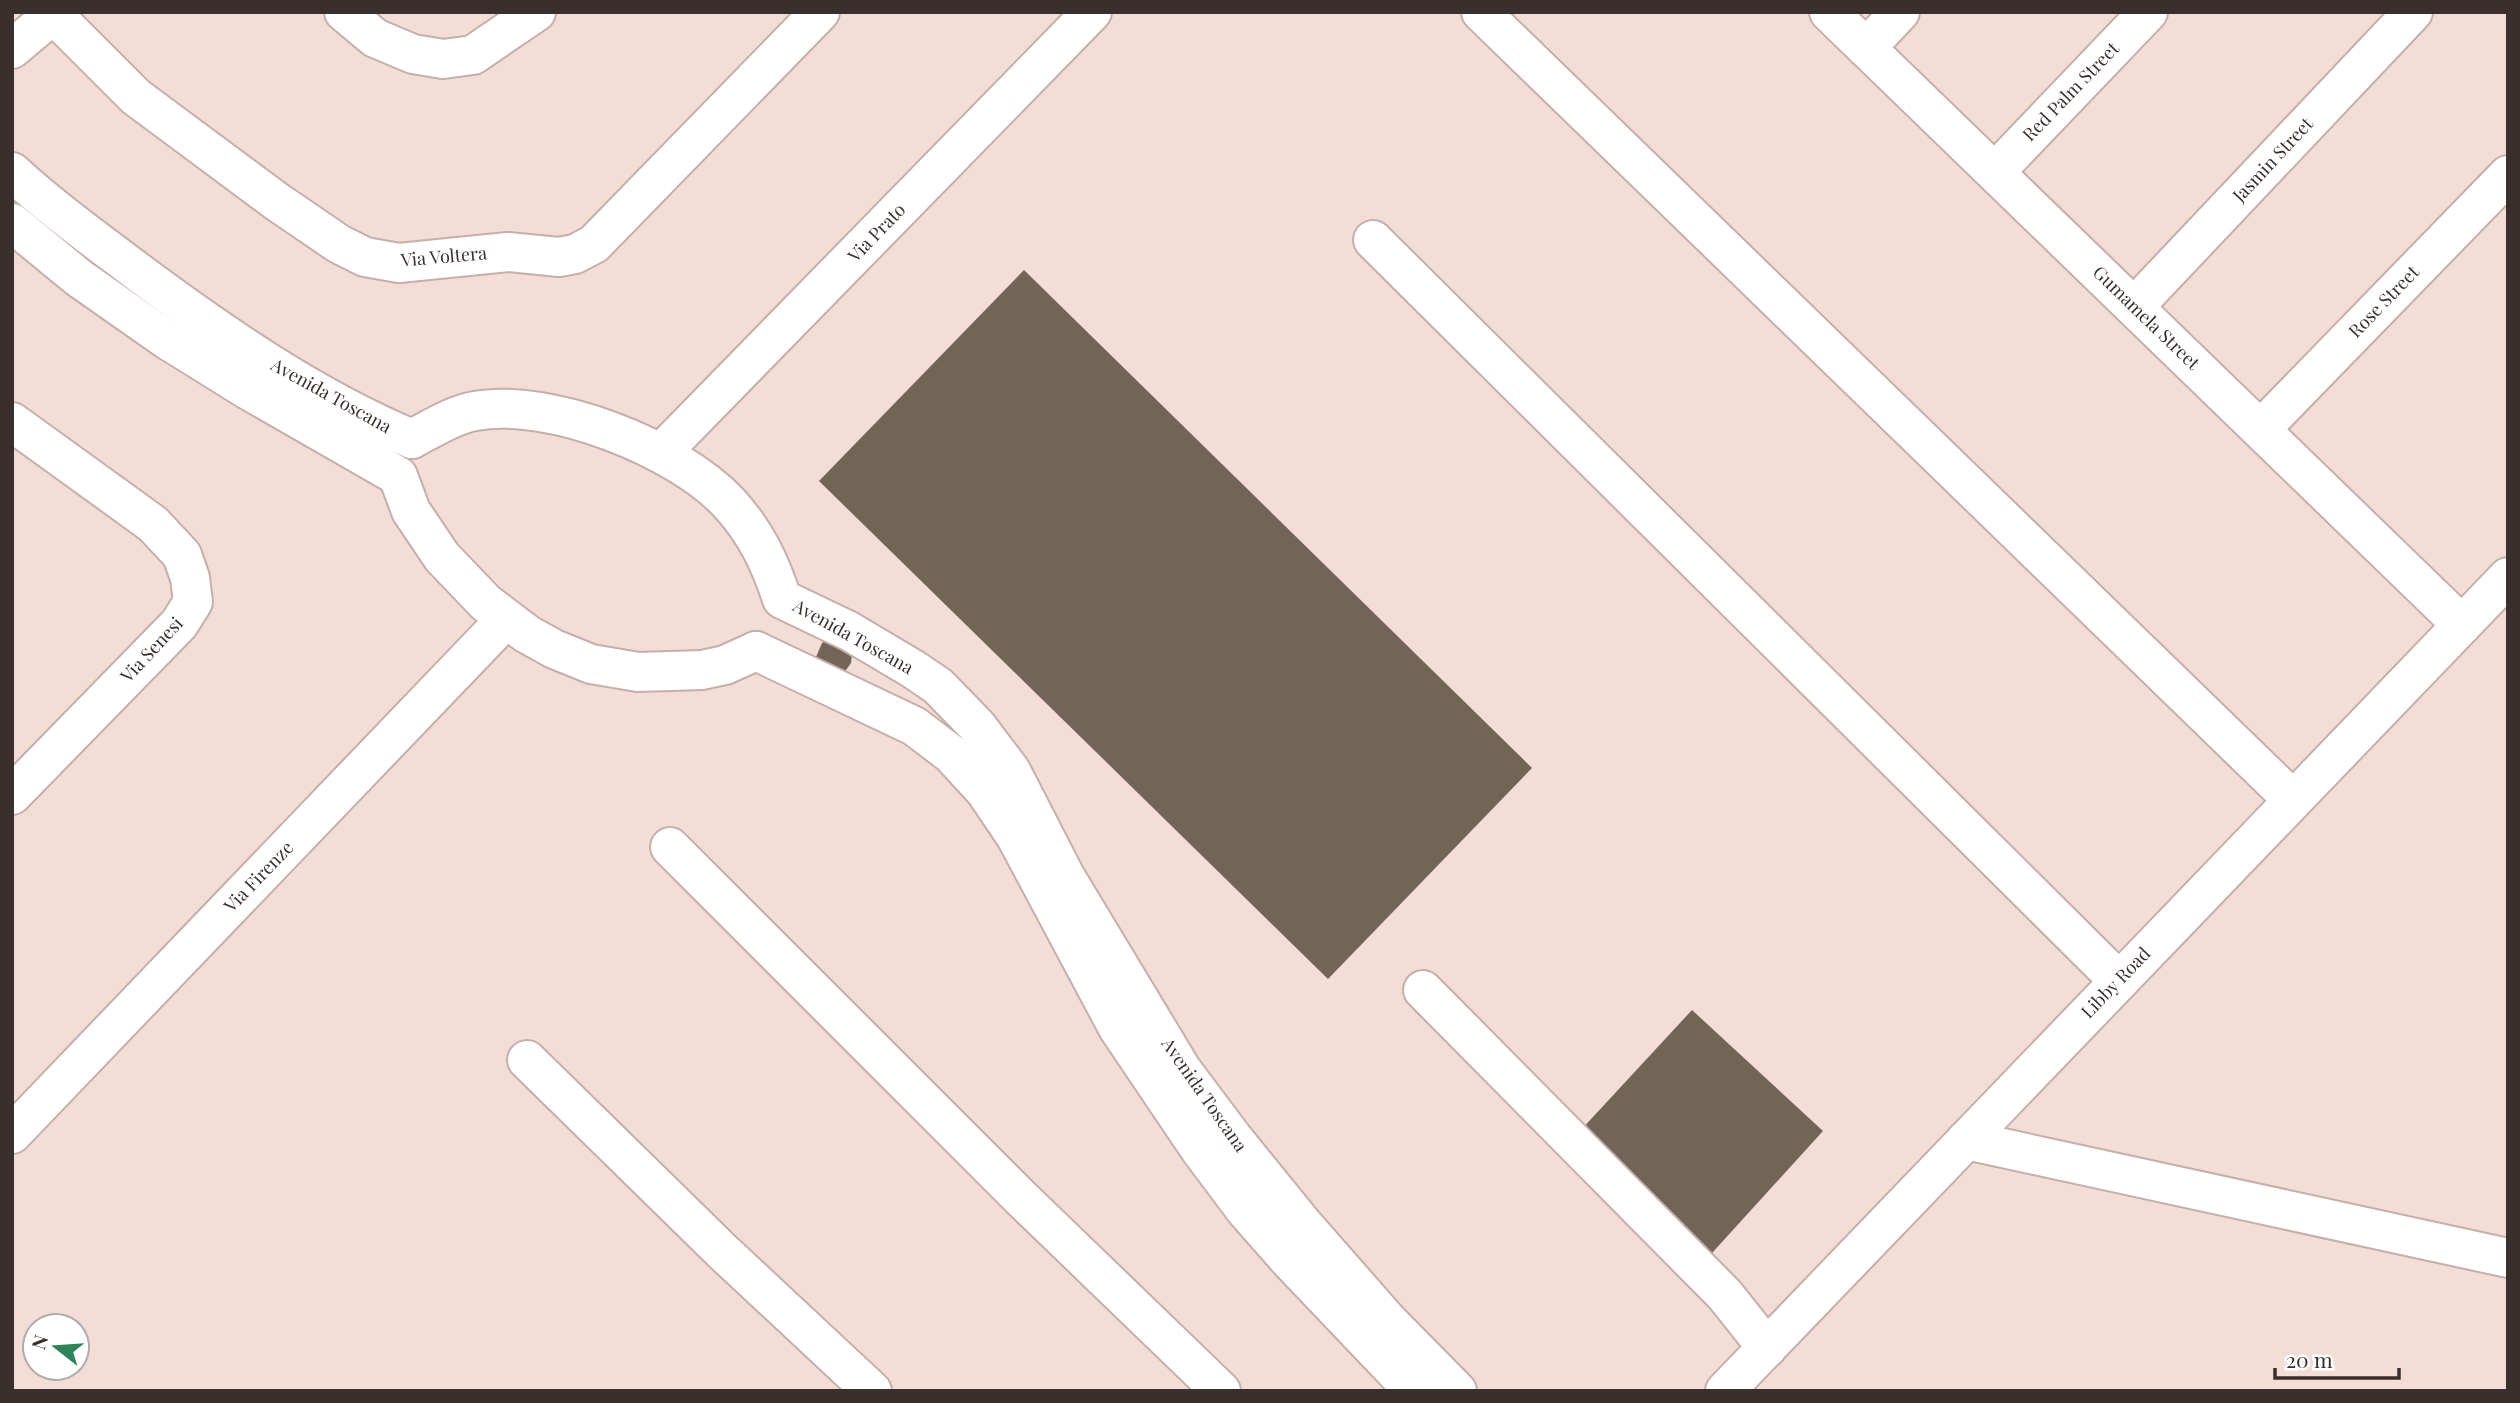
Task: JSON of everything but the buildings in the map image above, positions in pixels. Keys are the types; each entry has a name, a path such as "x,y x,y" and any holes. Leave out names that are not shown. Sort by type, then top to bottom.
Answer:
{"street":[{"path":"344,12 375,38 414,54 443,59 473,55 536,12"},
{"name":"Via Voltera","path":"53,13 136,97 276,201 339,244 365,257 399,263 508,253 559,257 575,254 594,244 820,12"},
{"name":"Via Prato","path":"662,453 1092,12"},
{"path":"1481,12 2293,800"},
{"name":"Gumamela Street","path":"1829,12 2462,625"},
{"path":"1866,48 1900,12"},
{"name":"Red Palm Street","path":"1995,172 2148,12"},
{"name":"Jasmin Street","path":"2134,307 2413,12"},
{"path":"12,49 53,13"},
{"name":"Avenida Toscana","path":"12,172 189,310 375,423 412,439 446,421 474,411 508,409 540,412 574,420 662,453 697,476 735,510 750,529 769,560 782,599 849,631 913,669 938,686 977,726 1011,771 1053,880"},
{"name":"Rose Street","path":"2261,429 2508,174"},
{"name":"Avenida Toscana","path":"12,223 79,278 166,339 248,390 398,476"},
{"path":"1373,240 2119,981"},
{"name":"Via Senesi","path":"12,422 153,524 183,555 193,601 179,624 12,795"},
{"path":"412,439 398,476 411,511 442,557 471,589 506,619 554,649 591,664 638,673 702,670 725,665 756,650 782,599"},
{"name":"Libby Road","path":"1730,1389 2508,577"},
{"name":"Via Firenze","path":"12,1134 506,619"},
{"name":"Avenida Toscana","path":"756,650 820,683 888,712 935,740 985,791 1016,837 1053,880 1182,1070 1233,1138 1277,1219 1332,1306 1414,1391"},
{"path":"888,712 913,669"},
{"path":"670,847 1012,1189 1221,1391"},
{"path":"1423,990 1725,1295 1767,1348"},
{"path":"527,1059 722,1251 872,1391"},
{"path":"1966,1140 2508,1258"},
{"name":"Avenida Toscana","path":"1277,1219 1387,1320 1457,1391"}]}
